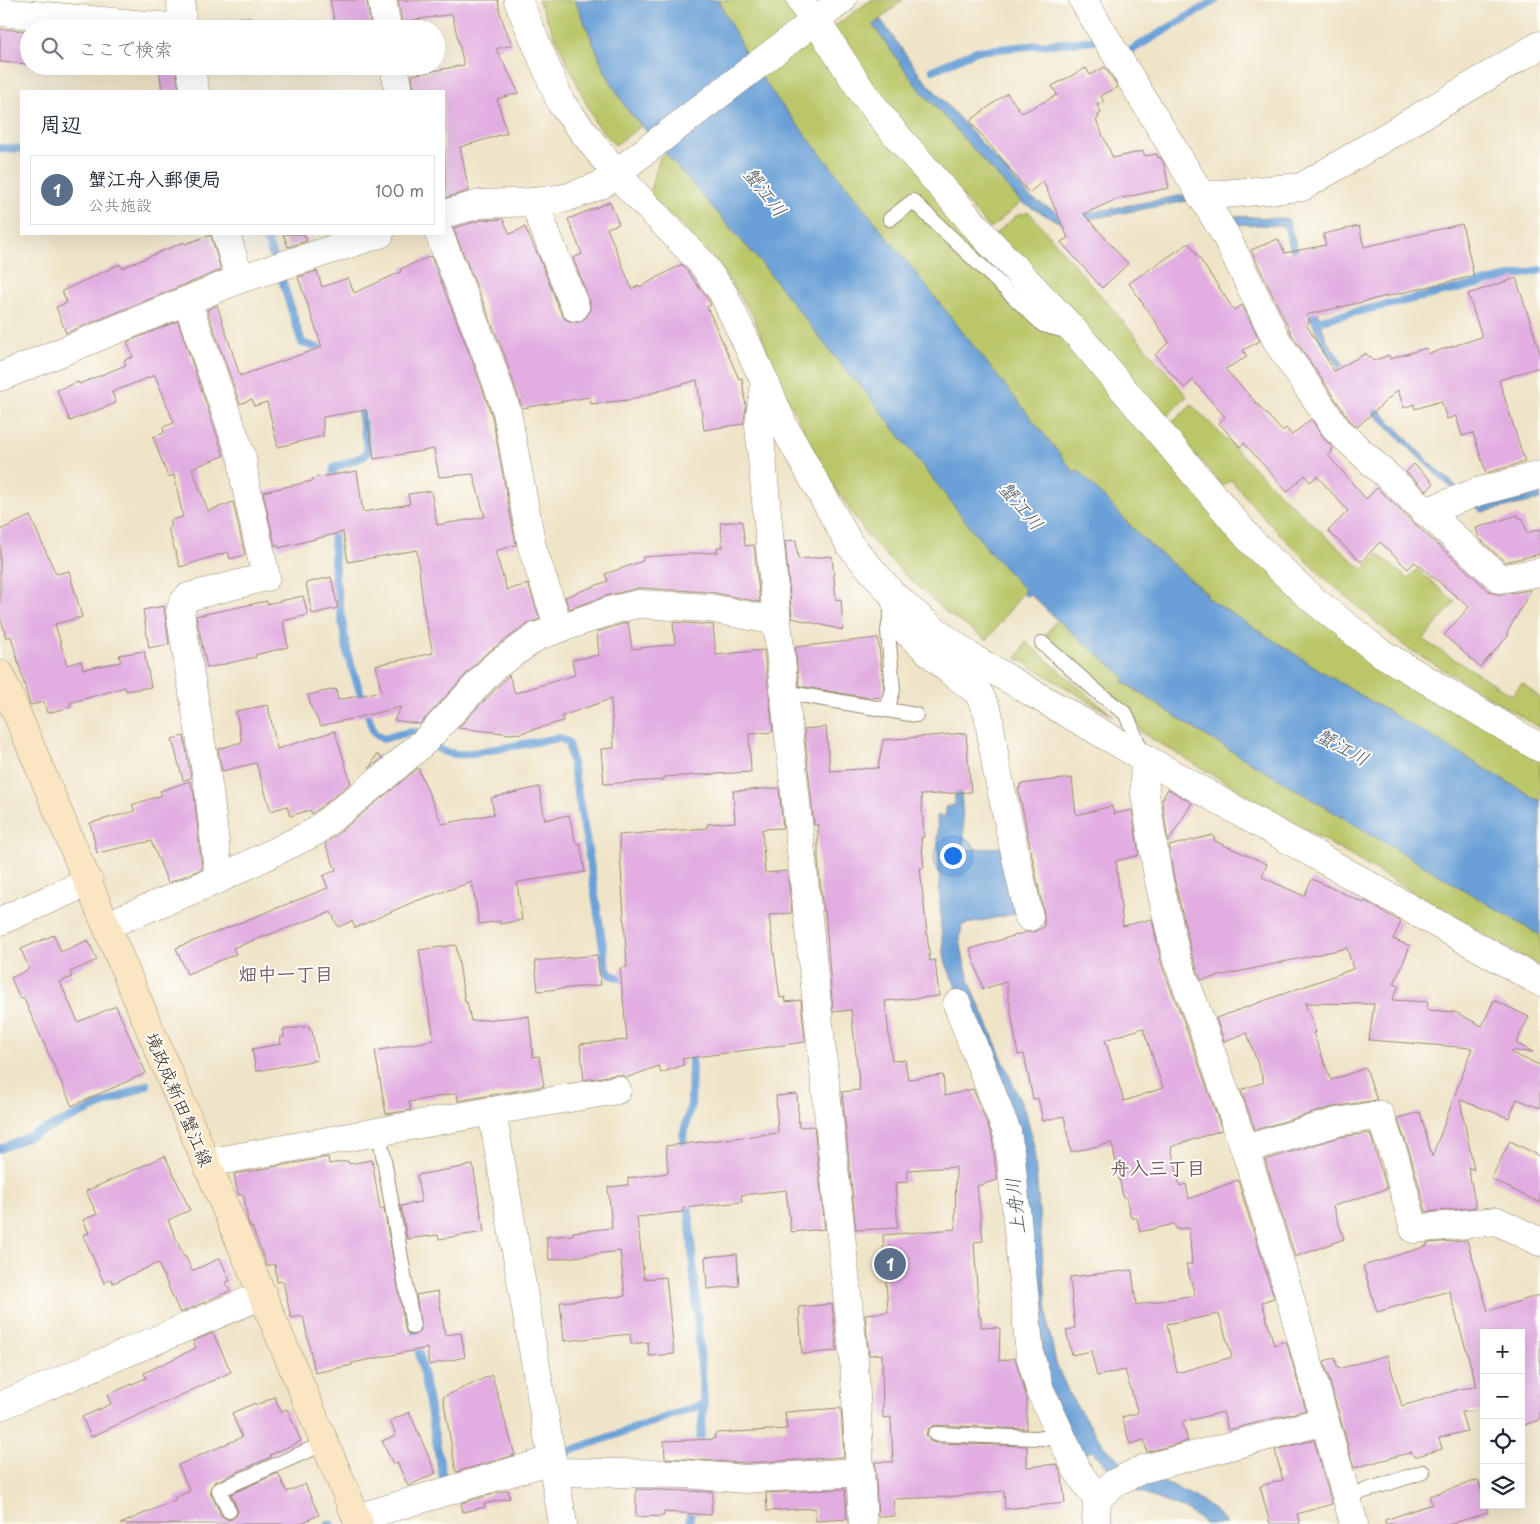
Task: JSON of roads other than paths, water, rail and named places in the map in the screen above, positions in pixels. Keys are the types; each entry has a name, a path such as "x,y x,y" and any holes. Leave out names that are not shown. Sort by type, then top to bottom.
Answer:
{"main road":[{"name":"境政成新田蟹江線","path":"0,674 358,1521"}],"street":[{"path":"181,0 182,20"},
{"path":"382,0 385,20"},
{"path":"518,0 561,102 624,168 701,262 723,294 765,382 783,425 850,546 893,595 928,625 970,656 1144,758 1540,982"},
{"path":"445,214 480,204 534,202 566,198 601,185 806,17 842,0"},
{"path":"1083,0 1226,236 1278,343 1338,431 1500,579 1540,572"},
{"path":"0,12 91,20"},
{"path":"806,17 824,33 863,93 892,130 986,238 1078,334 1252,542 1312,598 1378,651 1540,748"},
{"path":"1201,196 1302,187 1540,45"},
{"path":"192,75 195,90"},
{"path":"396,75 399,90"},
{"path":"534,202 575,306"},
{"path":"226,235 240,279"},
{"path":"0,377 240,279 377,235"},
{"path":"438,235 489,360 507,412 532,547 559,628"},
{"path":"187,301 242,458 245,482 266,577 188,597 183,602 180,612 209,791 219,879"},
{"path":"765,382 759,425 784,692 854,1360 864,1524"},
{"path":"1425,512 1466,496 1540,476"},
{"path":"893,595 907,632 950,671 978,692 988,713 996,766 1029,917"},
{"path":"107,925 219,879 313,833 385,776 428,737 496,666 538,636 613,610 638,604 709,608 777,622"},
{"path":"1144,758 1145,794 1158,877 1177,960 1245,1149 1282,1266 1354,1524"},
{"path":"0,922 89,882"},
{"path":"957,1004 1007,1132 1030,1355 1040,1390 1077,1470 1102,1502 1143,1468 1325,1421"},
{"path":"207,1163 617,1090"},
{"path":"492,1111 563,1524"},
{"path":"1245,1149 1336,1122 1380,1115 1395,1158 1414,1230 1497,1221 1540,1242"},
{"path":"0,1406 262,1295"},
{"path":"358,1521 553,1466 745,1478 861,1472"}],"lane":[{"path":"890,218 913,201 1043,325 1078,334"},
{"path":"887,710 893,690 888,631 893,595"},
{"path":"1042,643 1101,696 1126,714 1144,758"},
{"path":"784,692 916,715"},
{"path":"379,1132 413,1327"},
{"path":"935,1434 1064,1439"},
{"path":"228,1511 219,1490 325,1443"},
{"path":"1346,1497 1422,1472"}],"water":[{"name":"蟹江川","path":"575,0 718,0 744,51 773,94 1074,472 1078,470 1142,538 1207,594 1206,597 1340,683 1540,801 1540,935 1198,731 1123,681 1125,677 1057,620 1030,594 1027,597 1023,593 1025,590 989,551 857,381 852,379 763,265 626,108 605,71"},
{"path":"881,20 921,76 1031,198 1066,217 1184,195 1187,201 1062,224 1021,202 915,84 873,25"},
{"path":"1233,216 1288,219 1326,339 1366,396 1430,463 1457,487 1483,506 1522,499 1540,493 1540,500 1482,512 1442,480 1362,402 1321,342 1310,317 1284,226 1230,224"},
{"path":"961,792 965,850 1006,847 1018,913 962,925 960,938 970,983 1027,1117 1034,1147 1048,1325 1056,1363 1070,1396 1104,1446 1123,1463 1150,1479 1170,1485 1195,1497 1214,1510 1227,1524 1204,1524 1199,1518 1182,1508 1128,1488 1092,1451 1081,1455 1048,1387 1011,1120 945,961 941,929 937,816 946,816 945,807 955,805 955,793"}],"waterway":[{"path":"1128,52 1216,0"},
{"path":"933,70 976,51 1095,40"},
{"path":"0,148 20,149"},
{"path":"264,235 273,256"},
{"path":"1316,321 1540,270"},
{"path":"281,277 302,343 324,350 328,349"},
{"path":"332,484 334,468 364,456 368,452 359,401"},
{"path":"333,526 335,577 348,656 374,733 383,739 408,732 417,732 439,749 457,754 559,738 568,742 587,843 606,966 609,974 620,978 630,978"},
{"path":"684,1152 683,1136 691,1104 692,1059 690,1048"},
{"path":"0,1149 147,1085"},
{"path":"688,1199 704,1404 699,1449"},
{"path":"415,1331 444,1483"},
{"path":"564,1453 704,1404"},
{"path":"689,1524 695,1481"}],"place":[{"name":"蟹江舟入郵便局","path":"890,1264"}],"district":[{"name":"畑中一丁目","path":"286,973"},
{"name":"舟入三丁目","path":"1158,1167"}],"water label":[{"name":"上舟川","path":"1014,1206"}]}
